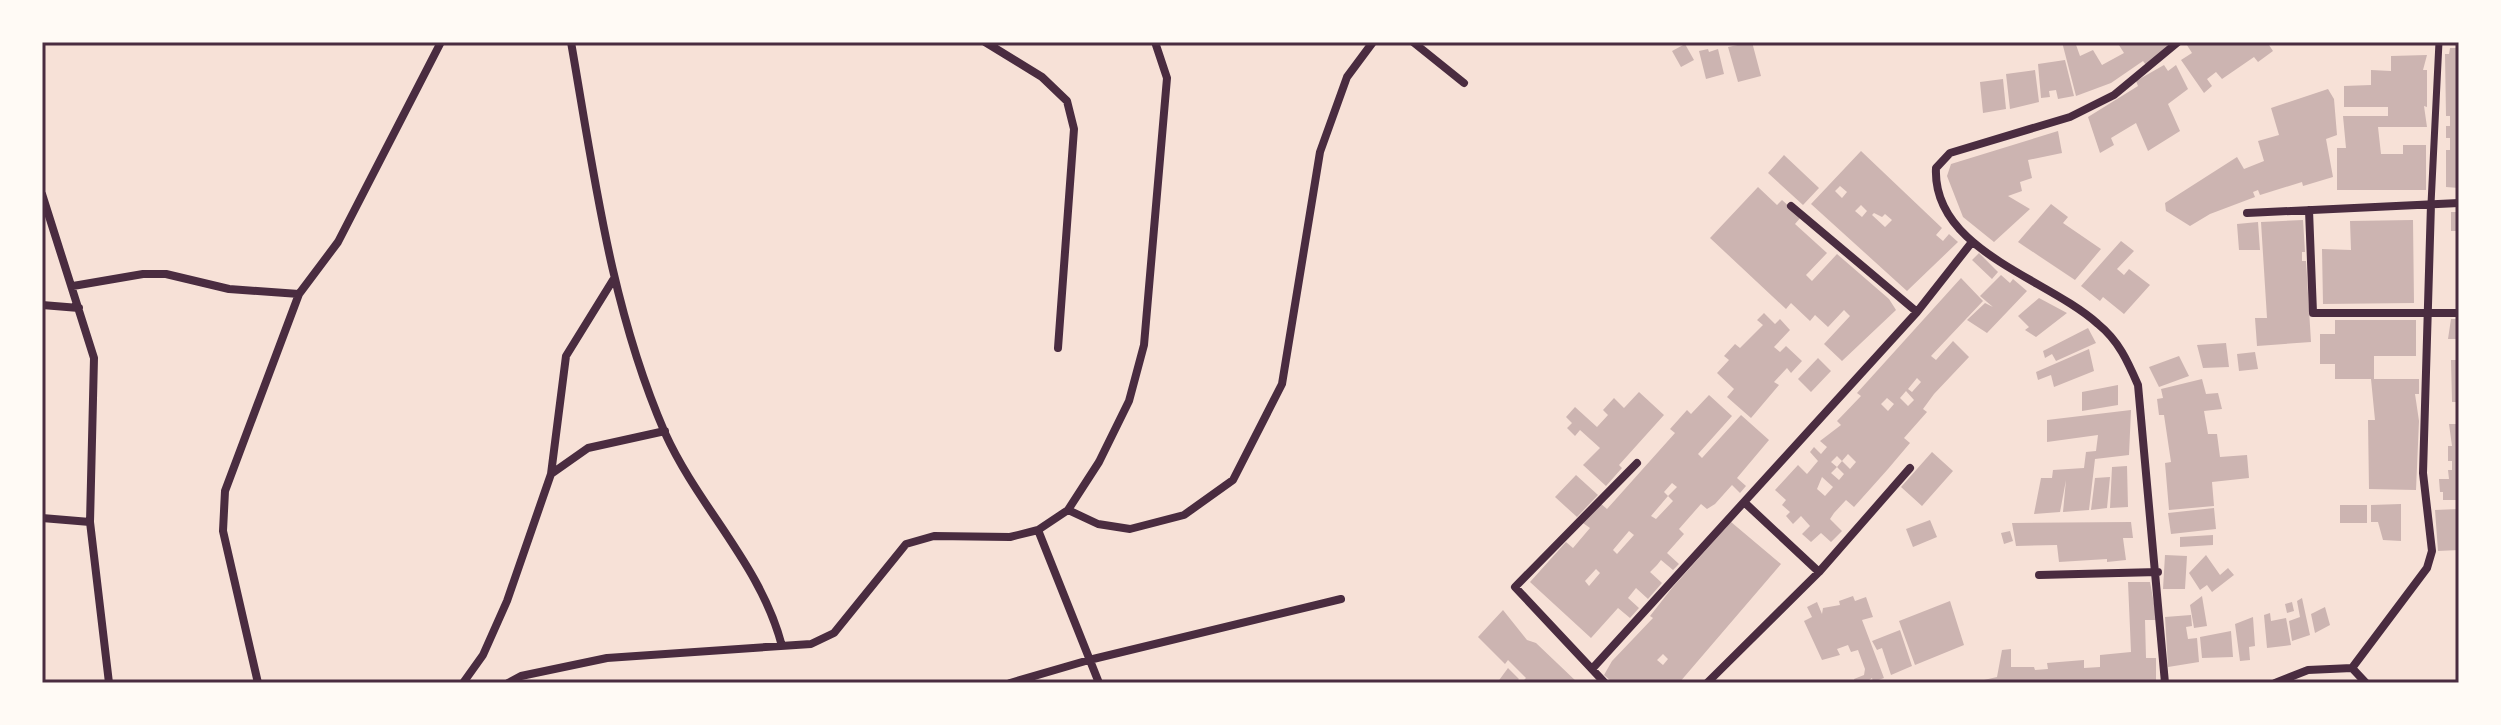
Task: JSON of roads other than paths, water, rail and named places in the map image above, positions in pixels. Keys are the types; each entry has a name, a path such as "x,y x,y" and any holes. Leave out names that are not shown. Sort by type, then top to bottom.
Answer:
{"street":[{"path":"258,683 223,531 225,491 299,294 338,242 441,42"},
{"path":"571,42 613,280 665,431 689,480 752,570 773,612 782,646"},
{"path":"985,42 1042,77 1067,101 1074,129 1058,348"},
{"path":"1068,510 1098,524 1130,529 1184,515 1233,480 1282,384 1320,152 1347,77 1373,42"},
{"path":"1413,42 1464,83"},
{"path":"2165,683 2158,572 2138,385 2121,348 2097,322 1972,242 1950,219 1935,188 1936,168 1950,153 2070,117 2114,95 2178,42"},
{"path":"2352,668 2427,568 2432,551 2423,473 2439,42"},
{"path":"508,683 521,676 607,658 811,644 834,633 906,544 934,536 1010,537 1038,530 1068,510 1099,462 1129,401 1144,345 1167,78 1156,43"},
{"path":"42,194 91,341 96,383 90,522 109,683"},
{"path":"2247,213 2459,203"},
{"path":"1791,206 1917,312"},
{"path":"2309,210 2313,313 2459,313"},
{"path":"1592,669 1917,312 1972,242"},
{"path":"73,286 143,274 166,274 229,289 299,294"},
{"path":"463,683 483,655 507,601 551,474 566,356 613,280"},
{"path":"42,305 79,308"},
{"path":"551,474 588,448 665,431"},
{"path":"1605,683 1515,587 1637,463"},
{"path":"1707,683 1819,572 1910,468"},
{"path":"1744,502 1819,572"},
{"path":"42,518 90,522"},
{"path":"1038,530 1099,683"},
{"path":"2039,575 2158,572"},
{"path":"1010,683 1089,660 1341,599"},
{"path":"2275,683 2308,670 2352,668 2366,683"}]}
